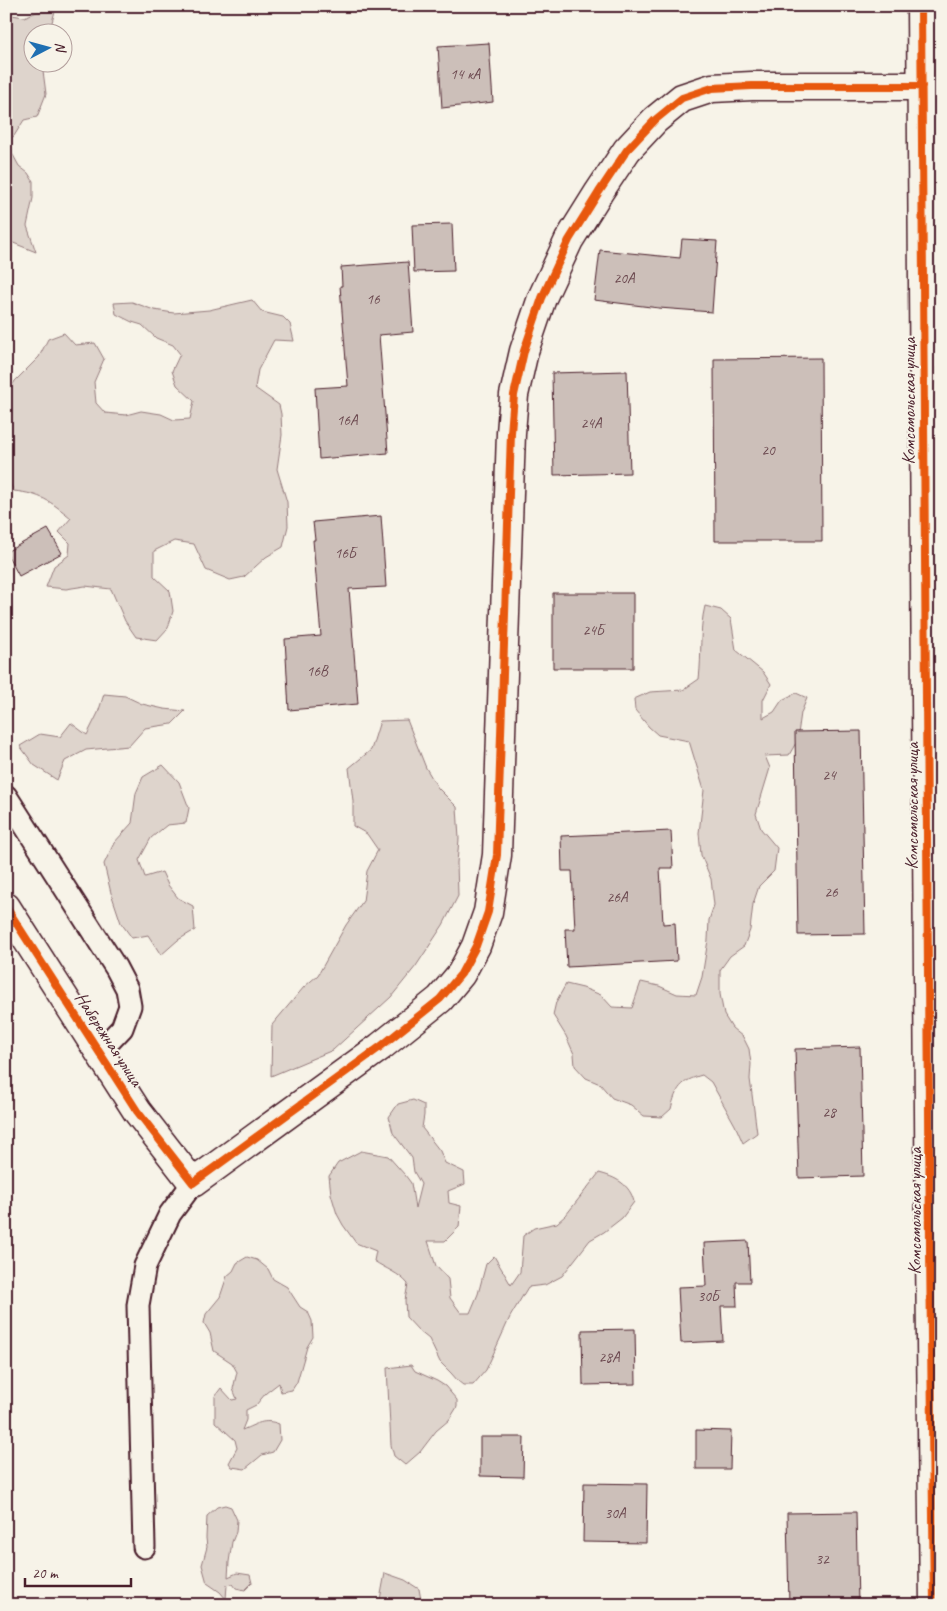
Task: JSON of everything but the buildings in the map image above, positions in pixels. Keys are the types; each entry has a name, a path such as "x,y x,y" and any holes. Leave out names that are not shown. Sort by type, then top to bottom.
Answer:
{"street":[{"name":"Комсомольская улица","path":"921,6 922,86 932,208 935,1250 934,1605"},
{"path":"193,1183 380,1047 440,999 461,974 476,946 488,912 497,856 511,433 514,395 524,351 542,298 570,240 599,192 627,150 655,120 682,98 712,88 752,86 922,86"},
{"name":"Набережная улица","path":"6,907 137,1111 193,1183"}],"lane":[{"path":"6,796 116,968 126,989 130,1006 122,1028 99,1052"},
{"path":"144,1547 138,1305 145,1266 170,1214 193,1183"}],"shaded area":[{"path":"55,11 52,22 22,22 22,72 43,72 46,94 37,117 24,120 14,136 6,141 6,14 24,17 37,12"},
{"path":"6,151 13,155 19,166 28,173 33,181 33,198 27,226 36,252 6,240"},
{"path":"252,300 262,312 283,317 290,324 294,341 274,340 258,370 255,388 279,405 281,414 282,435 277,469 287,502 288,526 283,547 266,557 244,577 230,580 206,570 194,544 174,541 154,551 154,576 170,591 173,611 168,628 157,640 136,637 125,621 111,589 85,586 66,589 46,587 54,566 69,555 70,543 59,532 71,518 45,499 14,491 6,476 6,396 15,381 39,357 48,339 64,333 75,345 95,343 104,359 94,382 96,403 105,413 126,415 141,411 161,414 174,420 190,419 194,401 177,385 172,371 180,354 173,345 156,338 142,325 116,314 114,303 132,302 154,310 174,313 209,310"},
{"path":"705,606 721,610 731,619 736,650 763,672 771,684 763,700 763,718 774,712 782,700 796,693 807,698 801,713 797,741 789,755 765,756 770,768 756,814 761,829 777,848 774,871 759,886 753,904 750,930 744,946 730,956 720,970 720,994 724,1015 732,1028 743,1037 749,1049 751,1064 750,1079 757,1133 743,1143 711,1082 702,1075 680,1086 671,1109 662,1117 644,1116 631,1105 612,1098 600,1084 586,1078 575,1066 574,1054 553,1015 556,1002 566,984 601,995 612,1007 632,1008 641,982 659,986 677,994 696,995 702,977 709,920 714,905 711,879 701,855 699,833 704,790 689,741 658,735 635,710 634,699 650,692 683,690 699,679 702,624"},
{"path":"104,694 125,696 142,704 164,709 185,711 172,724 145,728 129,746 86,750 65,761 57,780 34,765 20,746 40,734 60,737 71,723 87,735 98,713"},
{"path":"407,720 426,768 438,788 457,807 459,839 457,863 458,896 443,925 416,966 391,997 333,1050 271,1076 272,1025 304,987 318,975 346,925 363,901 367,871 378,850 367,834 353,826 353,801 349,768 371,750 380,721"},
{"path":"163,765 179,782 189,808 186,823 167,825 151,838 139,860 145,877 162,872 168,885 178,898 193,906 195,930 178,940 161,955 148,935 132,938 121,923 104,864 114,843 132,823 136,793 143,777"},
{"path":"413,1100 424,1105 422,1128 440,1151 445,1163 464,1172 465,1184 448,1191 449,1203 461,1206 459,1227 445,1241 428,1241 436,1266 448,1279 450,1298 461,1313 470,1313 478,1294 486,1264 494,1256 511,1285 520,1272 523,1236 534,1228 557,1223 566,1215 599,1173 621,1182 629,1190 634,1202 622,1218 590,1240 562,1276 545,1285 528,1287 510,1317 486,1370 473,1385 463,1385 458,1381 440,1362 429,1339 406,1317 405,1300 408,1284 396,1274 374,1261 376,1251 356,1243 337,1214 331,1194 329,1176 338,1163 361,1151 388,1156 411,1183 415,1208 421,1184 414,1172 412,1158 393,1133 389,1117 398,1104"},
{"path":"247,1257 257,1260 268,1269 273,1279 287,1287 300,1307 308,1312 312,1321 313,1337 307,1347 297,1382 292,1390 281,1392 279,1383 266,1393 256,1405 246,1410 246,1420 242,1430 260,1423 274,1422 279,1424 280,1440 273,1452 262,1455 245,1469 232,1467 229,1463 237,1448 235,1440 215,1422 215,1396 221,1388 232,1400 237,1399 233,1389 237,1372 232,1363 214,1351 210,1333 204,1323 206,1314 220,1297 227,1276 233,1271 237,1263"},
{"path":"411,1365 415,1371 445,1386 457,1400 457,1407 449,1420 436,1431 420,1452 405,1465 394,1456 391,1445 387,1368"},
{"path":"225,1505 231,1507 237,1520 236,1532 232,1542 228,1577 237,1573 250,1575 252,1583 245,1590 236,1588 233,1584 227,1585 226,1599 207,1583 202,1565 207,1547 207,1516 217,1507"},
{"path":"385,1573 405,1580 419,1589 422,1605 379,1605"}],"cycle path":[{"path":"921,6 934,1605"},
{"path":"6,907 137,1111 193,1183 380,1047 440,999 461,974 476,946 488,912 497,855 511,433 514,395 524,351 542,298 569,240 627,150 655,120 682,98 712,88 752,86 922,86"}]}
